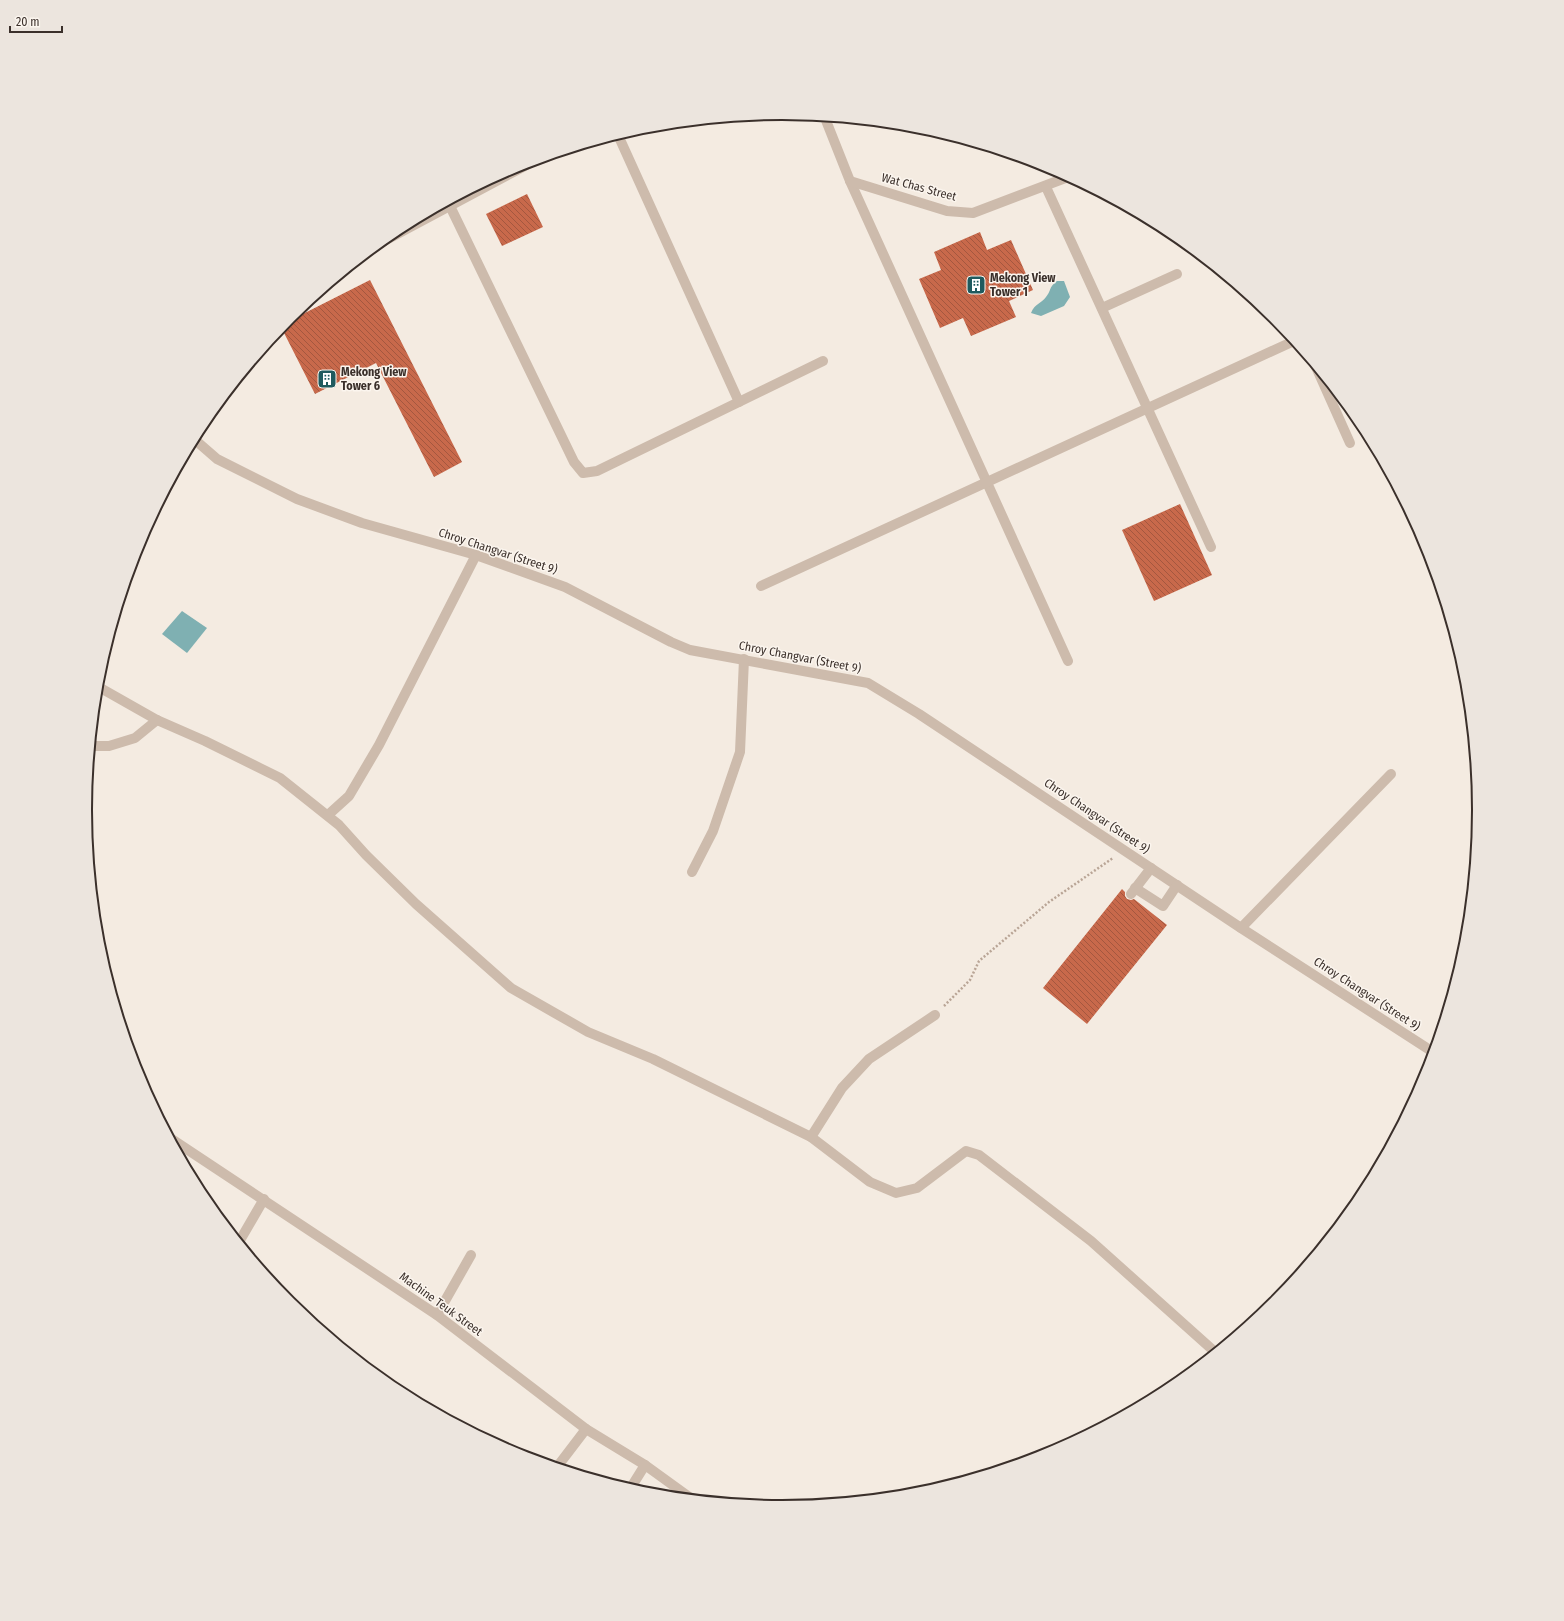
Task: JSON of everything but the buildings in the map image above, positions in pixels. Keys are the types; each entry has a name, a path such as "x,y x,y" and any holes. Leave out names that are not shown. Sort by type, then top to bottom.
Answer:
{"street":[{"path":"827,122 850,181 1068,661"},
{"path":"620,140 739,402"},
{"name":"Wat Chas Street","path":"850,181 947,211 973,212 1046,187 1061,180"},
{"path":"1046,187 1211,547"},
{"path":"450,206 574,462 583,473 597,471 823,361"},
{"path":"1102,308 1177,274"},
{"path":"761,586 1289,343"},
{"path":"1323,383 1350,443"},
{"name":"Chroy Changvar (Street 9)","path":"198,443 217,459 297,499 362,524 476,555 565,587 690,650 868,683 919,714 1241,928 1429,1049"},
{"path":"328,815 349,796 379,745 476,555"},
{"path":"692,872 713,831 740,752 744,659"},
{"path":"103,689 157,720 205,741 280,778 328,815 416,904 511,988 588,1032 653,1059 811,1137 870,1182 896,1193 917,1188 966,1152 979,1155 1091,1241 1213,1349"},
{"path":"95,746 109,746 134,738 157,720"},
{"path":"1241,928 1391,774"},
{"path":"1151,868 1133,891 1163,906 1177,885"},
{"path":"811,1137 842,1088 870,1059 935,1015"},
{"name":"Machine Teuk Street","path":"177,1143 437,1315 586,1429 645,1466 684,1494"},
{"path":"241,1238 264,1199"},
{"path":"437,1315 471,1255"},
{"path":"559,1464 586,1429"},
{"path":"633,1484 645,1466"}],"path":[{"path":"935,1015 970,980 979,961 1050,902 1125,850"}],"water":[{"path":"1057,281 1064,281 1070,297 1064,306 1041,316 1031,313 1034,307 1046,297 1052,285"},
{"path":"182,611 207,628 187,653 162,634"}],"place":[{"name":"Mekong View Tower 1","path":"976,285"},
{"name":"Mekong View Tower 6","path":"327,379"}]}
